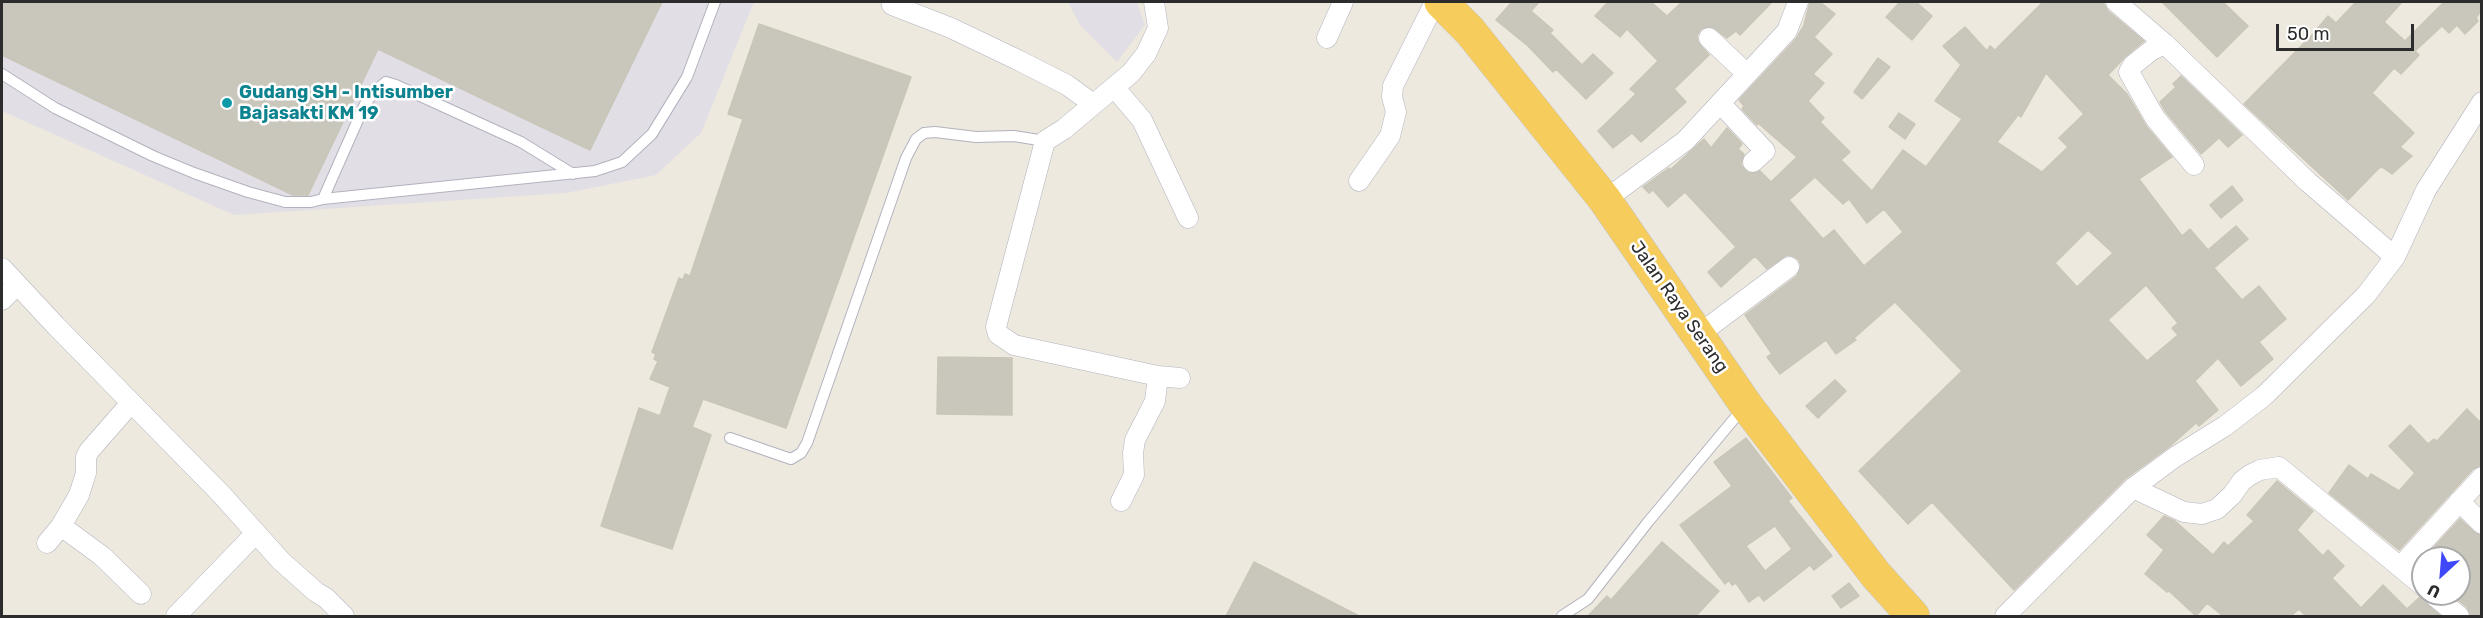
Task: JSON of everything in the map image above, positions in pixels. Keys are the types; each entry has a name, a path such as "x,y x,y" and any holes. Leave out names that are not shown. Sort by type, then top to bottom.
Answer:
{"highway":[{"name":"Jalan Raya Serang","path":"1441,2 1470,31 1605,201 1746,405 1876,575 1913,616"}],"street":[{"path":"1154,2 1158,28 1146,54 1131,73 1064,129 1045,141 996,327 998,334 1014,345 1158,376 1180,378"},
{"path":"1327,38 1343,2"},
{"path":"1359,181 1390,136 1396,111 1392,98 1393,86 1435,2"},
{"path":"1605,201 1685,141 1787,31 1798,2"},
{"path":"2116,2 2165,44 2308,182 2395,257"},
{"path":"892,5 951,28 1020,61 1067,85 1093,104"},
{"path":"1709,38 1748,74"},
{"path":"2165,44 2140,58 2129,72 2155,118 2194,165"},
{"path":"1114,87 1142,120 1188,218"},
{"path":"2005,616 2133,488 2225,426 2264,396 2366,295 2395,257 2427,190 2481,102"},
{"path":"1720,104 1766,151 1753,162"},
{"path":"1698,334 1789,267"},
{"path":"2,268 130,403 222,495 281,561 344,616"},
{"path":"2,300 17,285"},
{"path":"1121,501 1134,475 1135,440 1155,401 1158,376"},
{"path":"47,543 61,526 79,495 86,474 86,457 89,451 130,403"},
{"path":"2133,488 2184,512 2202,514 2217,509 2250,475 2260,470 2279,467 2411,576"},
{"path":"2400,567 2481,477"},
{"path":"2459,501 2481,524"},
{"path":"61,526 102,556 141,594"},
{"path":"176,616 256,533"},
{"path":"2447,606 2459,616"}],"lane":[{"path":"2,74 55,108 153,156 194,173 285,202 311,202 573,174 595,171 622,162 652,134 687,78 715,2"},
{"path":"323,199 365,104 386,82 396,84 521,142 573,174"},
{"path":"730,438 791,459 801,453 807,443 906,158 916,139 924,133 935,132 976,137 1014,136 1045,141"},
{"path":"1562,616 1588,599 1648,522 1746,405"}],"shaded area":[{"path":"2,2 754,2 701,133 656,175 566,193 234,215 2,111"},
{"path":"1068,2 1137,2 1145,25 1117,62 1080,25"}],"building":[{"name":"Gudang SH - Intisumber Bajasakti KM 19","path":"5,2 662,2 590,150 378,49 308,195 293,195 2,55 2,9"},
{"path":"1512,2 1539,2 1531,11 1553,30 1550,33 1582,65 1593,54 1613,73 1586,99 1556,69 1553,72 1528,46 1496,20"},
{"path":"1608,2 1651,2 1667,16 1682,2 1772,2 1740,35 1736,31 1727,38 1712,27 1701,29 1697,36 1698,42 1709,55 1674,89 1686,102 1641,142 1632,133 1613,148 1598,131 1636,94 1630,89 1658,61 1627,29 1620,37 1595,16"},
{"path":"1810,2 1820,2 1835,14 1814,37 1832,54 1813,74 1824,83 1808,101 1824,118 1820,122 1850,152 1841,160 1872,191 1903,150 1926,167 1962,119 1935,101 1961,65 1943,46 1965,27 1987,51 1990,46 1995,50 2043,2 2103,2 2108,11 2144,41 2108,75 2127,94 2146,126 2172,157 2139,179 2182,236 2190,229 2208,250 2236,226 2248,239 2214,268 2242,300 2259,286 2286,319 2259,342 2273,359 2241,386 2218,358 2195,381 2218,410 2199,426 2196,423 2169,447 2125,479 2014,590 1932,502 1908,524 1859,471 1962,371 1895,302 1854,338 1856,340 1836,354 1826,340 1780,374 1767,357 1772,354 1745,315 1797,276 1801,266 1799,260 1787,255 1767,269 1755,256 1721,287 1708,272 1736,247 1685,192 1668,207 1653,190 1649,193 1643,187 1669,168 1670,170 1704,139 1711,148 1727,128 1742,144 1738,149 1744,154 1741,165 1749,173 1760,171 1771,182 1797,157 1758,123 1757,125 1742,109 1744,106 1739,100 1796,39 1804,25","holes":["2046,73 2084,114 2059,138 2068,147 2042,172 1997,142 2018,115 2021,117","1815,177 1843,204 1849,199 1867,223 1884,209 1903,232 1864,266 1834,230 1823,239 1789,200","2088,230 2113,253 2077,287 2055,263","2146,285 2178,323 2172,328 2178,335 2147,361 2108,320"]},
{"path":"1900,2 1916,2 1932,16 1912,40 1886,17"},
{"path":"2162,2 2223,2 2248,26 2217,57"},
{"path":"2356,2 2402,2 2384,22 2405,41 2444,2 2481,2 2481,10 2476,18 2478,21 2465,34 2457,25 2449,33 2442,26 2415,51 2419,55 2401,74 2394,68 2372,93 2414,133 2400,147 2412,156 2392,174 2382,167 2379,168 2348,200 2244,104 2328,16 2336,23"},
{"path":"759,24 911,77 786,428 703,399 692,427 711,435 672,549 601,526 639,408 660,416 670,387 650,379 658,361 654,359 656,354 652,352 679,278 683,280 685,274 690,276 743,119 728,114"},
{"path":"1878,58 1890,67 1862,99 1854,92"},
{"path":"2181,76 2242,135 2228,147 2219,138 2201,154 2165,111 2160,102 2176,87 2173,84"},
{"path":"1899,113 1915,124 1905,139 1889,127"},
{"path":"2232,186 2243,200 2221,218 2210,205"},
{"path":"938,357 1012,358 1012,415 937,414"},
{"path":"1835,380 1846,391 1818,418 1806,406"},
{"path":"2467,409 2481,423 2481,465 2473,469 2399,550 2329,493 2349,465 2368,479 2371,474 2399,491 2415,473 2389,446 2410,425 2428,444 2434,439 2437,441"},
{"path":"1746,438 1792,498 1788,501 1832,556 1814,570 1810,565 1764,601 1759,595 1749,602 1736,583 1732,585 1729,580 1725,584 1680,525 1732,486 1714,462","holes":["1775,526 1792,549 1765,571 1746,546"]},
{"path":"2277,481 2313,511 2297,530 2323,556 2328,550 2344,566 2332,578 2361,608 2383,585 2407,609 2411,605 2430,606 2441,616 2306,616 2299,609 2291,616 2223,616 2207,603 2196,616 2169,591 2167,592 2145,574 2164,550 2147,535 2164,516 2175,521 2213,555 2224,542 2228,546 2254,521 2247,515"},
{"path":"2460,519 2481,536 2481,616 2471,616 2466,606 2471,606 2471,546 2435,546"},
{"path":"1662,542 1719,591 1696,616 1588,616 1607,596 1611,600"},
{"path":"1254,562 1359,616 1226,616"},
{"path":"1849,583 1859,596 1841,608 1832,596"}],"place":[{"name":"Gudang SH - Intisumber Bajasakti KM 19","path":"227,103"}]}
